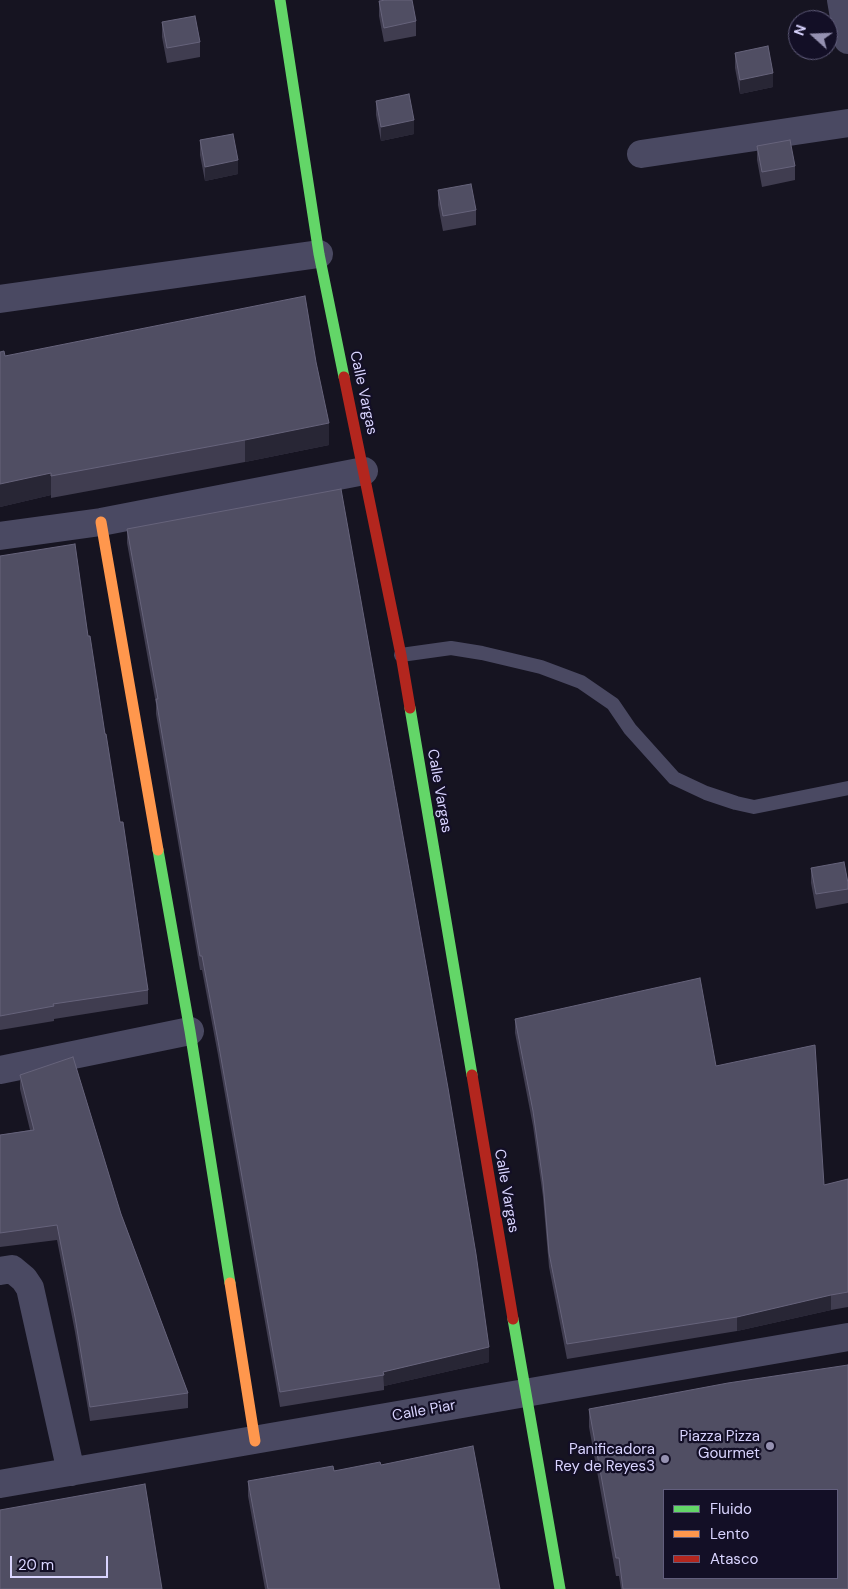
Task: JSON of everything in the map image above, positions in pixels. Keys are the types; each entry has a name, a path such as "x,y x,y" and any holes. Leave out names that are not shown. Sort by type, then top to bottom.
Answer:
{"street":[{"name":"Calle Vargas","path":"280,0 319,254 400,655 560,1589"},
{"path":"841,0 848,40"},
{"path":"641,154 848,123"},
{"path":"0,299 319,254"},
{"path":"0,536 101,522 364,471"},
{"path":"101,522 190,1031 255,1440"},
{"path":"0,1070 190,1031"},
{"path":"0,1270 12,1269 24,1279 30,1288 70,1472"},
{"name":"Calle Piar","path":"0,1484 848,1337"}],"lane":[{"path":"400,655 451,648 482,653 541,667 581,682 613,704 630,729 674,778 706,793 736,803 754,807 848,788"}],"building":[{"path":"412,0 416,21 384,28 379,1"},
{"path":"195,16 200,42 167,48 162,22"},
{"path":"768,46 773,73 740,80 735,53"},
{"path":"409,94 414,120 381,127 376,101"},
{"path":"233,134 238,160 205,167 200,140"},
{"path":"790,140 795,166 762,172 757,146"},
{"path":"471,184 476,210 443,216 438,190"},
{"path":"305,296 329,423 51,476 51,473 0,484 0,352 4,351 5,356"},
{"path":"341,489 448,1088 476,1254 489,1347 383,1372 384,1375 280,1392 218,1041 202,956 200,956 156,699 158,699 127,529"},
{"path":"75,544 88,636 90,636 120,822 123,822 148,990 53,1004 54,1006 0,1016 0,556"},
{"path":"844,862 848,889 816,894 811,868"},
{"path":"700,978 716,1066 815,1045 824,1185 848,1179 848,1292 737,1317 567,1344 549,1253 543,1182 533,1111 515,1019"},
{"path":"73,1057 121,1214 188,1393 90,1407 57,1225 0,1233 0,1135 34,1130 20,1075"},
{"path":"848,1365 848,1589 623,1589 619,1558 616,1558 589,1409 728,1383"},
{"path":"473,1446 500,1589 268,1589 248,1481 333,1466 334,1471 380,1462 381,1465"},
{"path":"145,1484 162,1589 0,1589 0,1510"}],"traffic: fast":[{"path":"280,0 319,254 344,377"},
{"path":"410,708 472,1075"},
{"path":"158,850 190,1031 230,1283"},
{"path":"513,1319 560,1589"}],"traffic: slow":[{"path":"101,522 158,850"},
{"path":"230,1283 255,1441"}],"traffic: jam":[{"path":"344,377 401,655 410,708"},
{"path":"472,1075 513,1319"}],"place":[{"name":"Piazza Pizza Gourmet","path":"770,1446"},
{"name":"Panificadora Rey de Reyes3","path":"665,1459"}]}
